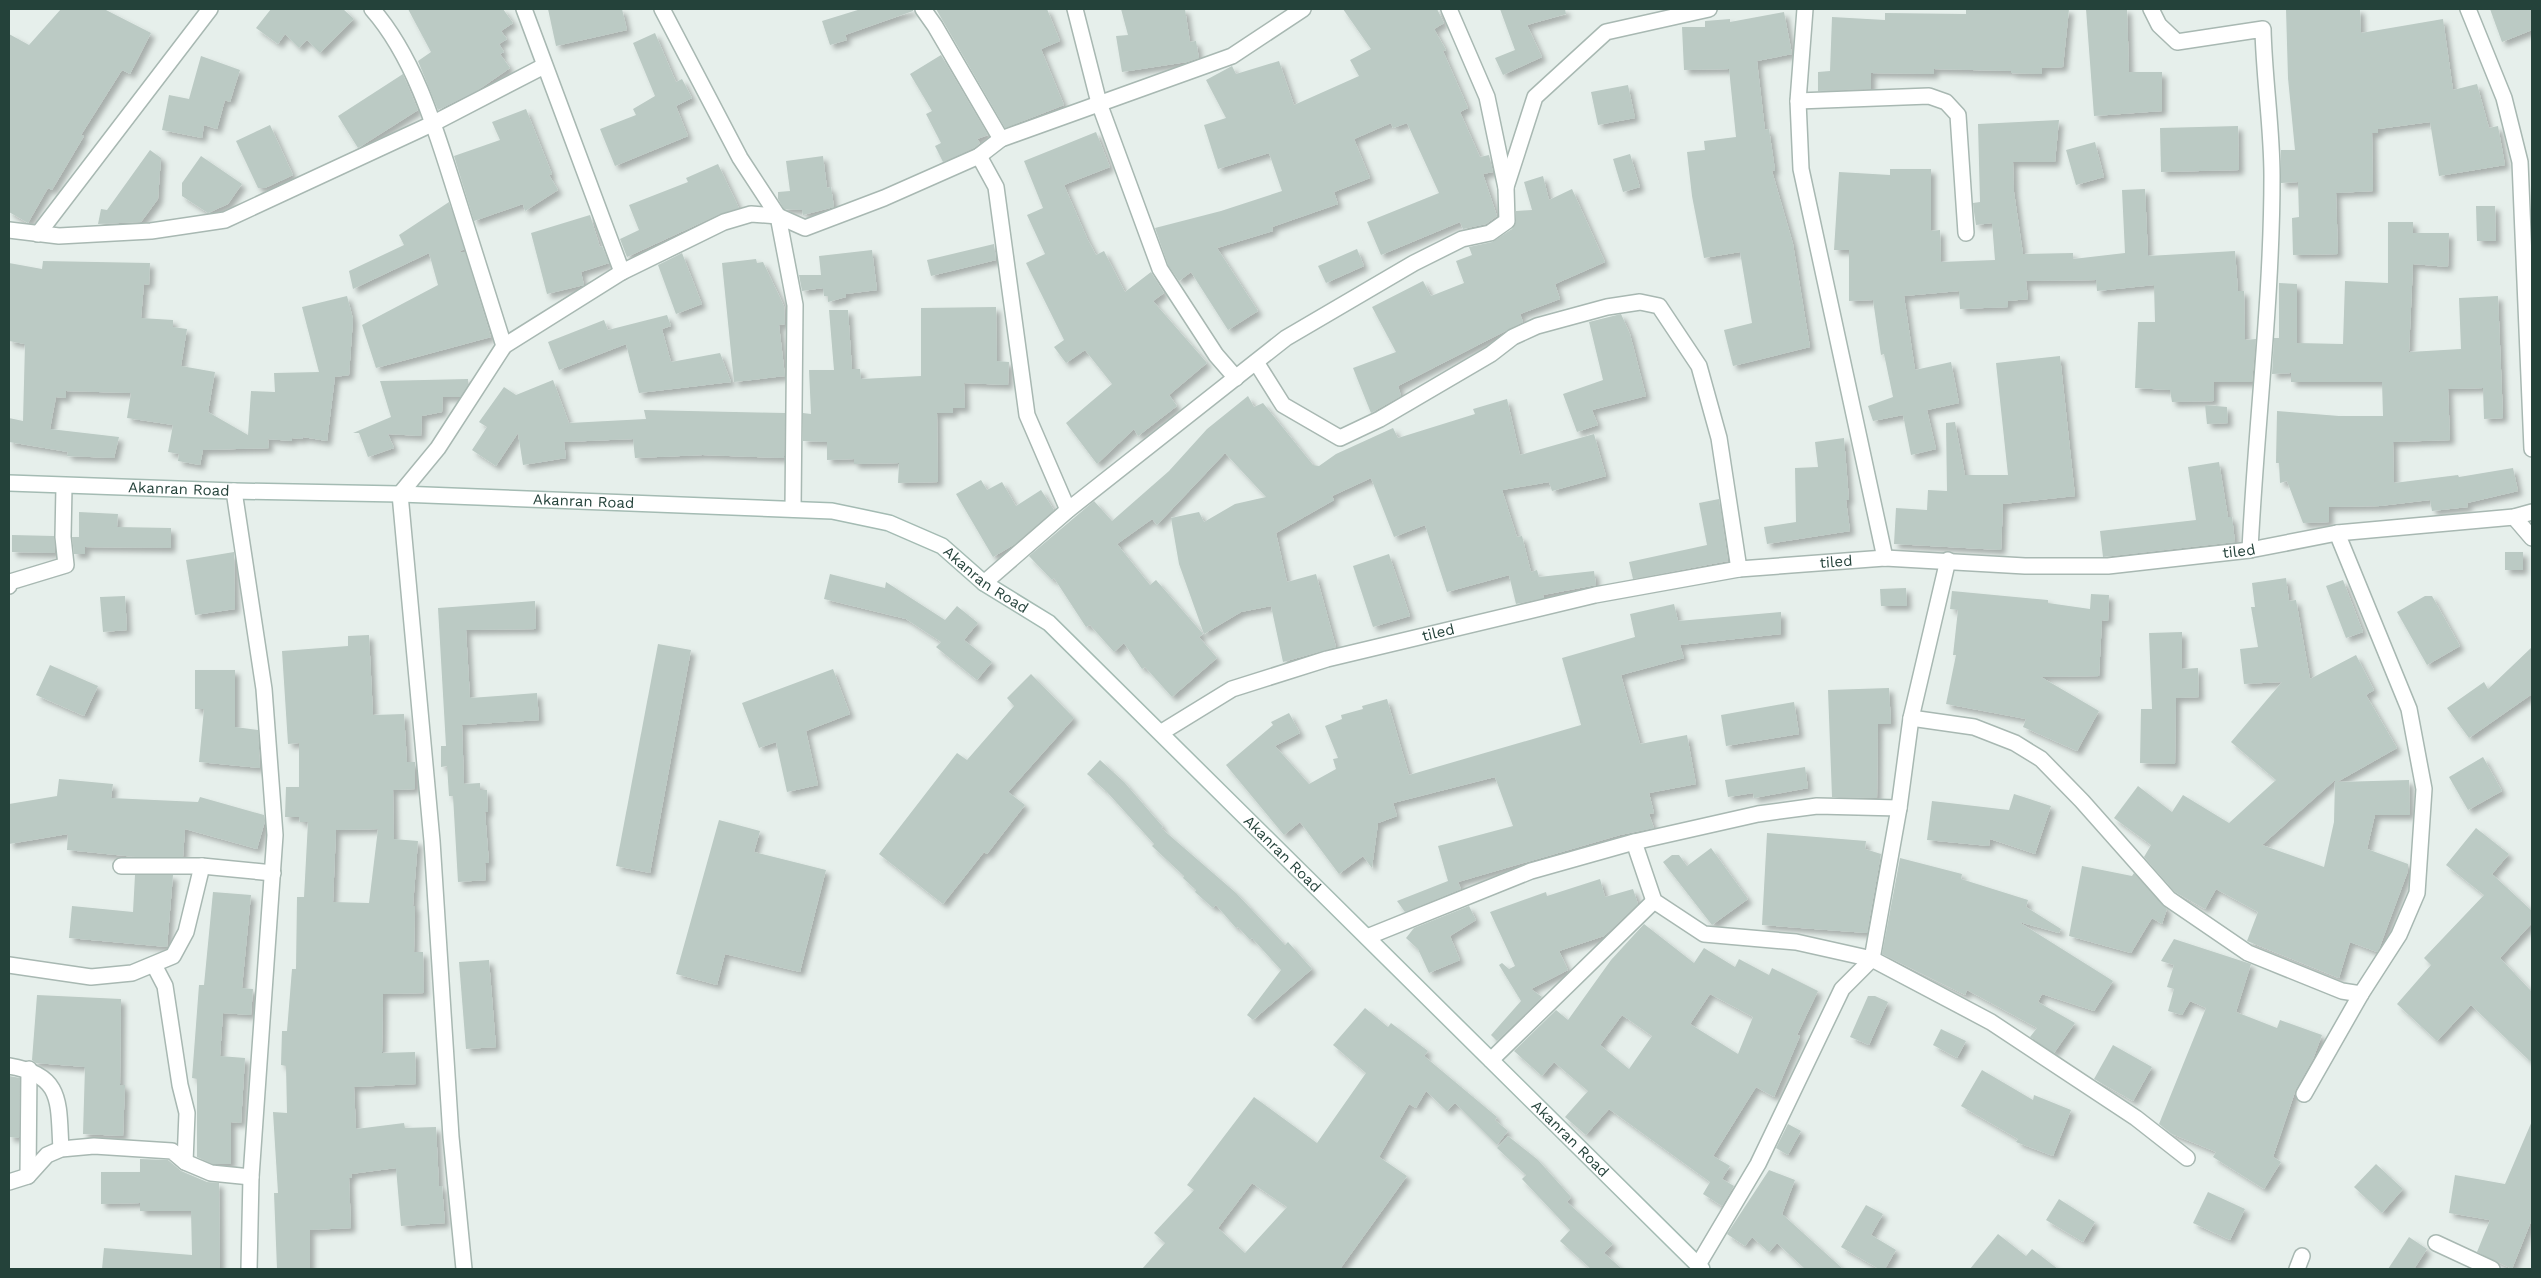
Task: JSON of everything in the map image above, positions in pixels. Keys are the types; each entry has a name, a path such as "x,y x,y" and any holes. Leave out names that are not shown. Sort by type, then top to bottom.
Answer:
{"street":[{"path":"38,234 210,9"},
{"path":"372,9 385,24 415,80 434,123 504,346"},
{"path":"524,9 622,272"},
{"path":"662,9 740,158 778,216 795,305 793,509"},
{"path":"923,9 935,26 1001,139"},
{"path":"1075,9 1099,103 1160,269 1216,355 1236,378"},
{"path":"464,1269 451,1137 432,841 400,494 438,448 504,346 622,272 724,222 751,214 778,216 805,228 884,198 979,156 1001,139 1099,103 1176,78 1232,56 1303,9"},
{"path":"984,583 1068,510 1286,338 1414,263 1462,239 1490,233 1507,221 1506,188 1487,97 1448,9"},
{"path":"1506,188 1535,97 1606,32 1709,9"},
{"path":"1805,9 1798,101 1801,169 1885,558"},
{"path":"2151,9 2159,25 2177,42 2263,29 2272,175 2266,332 2254,460 2250,550"},
{"path":"2468,9 2504,98 2520,162 2532,449"},
{"path":"9,230 59,236 151,231 225,220 434,123 544,66"},
{"path":"1798,101 1929,96 1946,102 1958,114 1966,233"},
{"path":"979,156 996,187 1027,415 1068,510"},
{"path":"1256,362 1283,405 1340,438 1380,419 1491,354 1513,337 1537,326 1607,307 1640,302 1659,306 1699,366 1719,438 1740,569"},
{"name":"Akanran Road","path":"9,483 234,491 400,494 832,511 889,522 942,546 984,583 1049,623 1162,732 1700,1267"},
{"path":"9,586 10,582 66,565 63,537 64,486"},
{"path":"234,491 264,689 275,835 251,1178 249,1269"},
{"name":"tiled","path":"1162,732 1232,689 1327,659 1595,595 1740,569 1885,558 1948,560 2025,566 2108,566 2250,550 2337,533 2514,517 2532,512"},
{"path":"2514,517 2532,538"},
{"path":"2304,1094 2361,994 2399,935 2418,893 2424,789 2408,709 2337,533"},
{"path":"1700,1267 1758,1164 1842,989 1872,959 1900,808 1911,718 1948,560"},
{"path":"1911,718 1974,727 2015,743 2041,760 2075,794 2169,899 2248,954 2342,991 2361,994"},
{"path":"1367,937 1531,872 1634,842 1758,814 1816,806 1900,808"},
{"path":"1634,842 1654,901 1704,934 1796,942 1872,959 1991,1022 2136,1118 2187,1158"},
{"path":"121,866 202,866 272,873"},
{"path":"9,965 91,977 132,973 173,956 186,932 202,866"},
{"path":"1491,1060 1654,901"},
{"path":"154,965 166,986 180,1085 187,1113 186,1162"},
{"path":"9,1066 29,1069 46,1081 58,1099 61,1149"},
{"path":"28,1176 29,1069"},
{"path":"9,1182 28,1176 47,1155 61,1149 94,1146 172,1152 186,1162 211,1173 251,1178"},
{"path":"2436,1243 2492,1269"}],"building":[{"path":"61,9 104,9 151,33 130,74 122,70 81,135 84,136 52,190 48,188 28,223 9,212 9,34 29,45"},
{"path":"271,9 343,9 354,19 320,53 307,40 299,48 285,34 278,44 256,28"},
{"path":"408,9 503,9 513,23 501,31 507,39 499,44 504,52 500,54 510,68 478,90 438,110 418,61 431,52"},
{"path":"548,9 622,9 627,30 556,46"},
{"path":"861,9 913,9 913,11 845,35 847,40 830,45 822,21"},
{"path":"936,9 1047,9 1060,41 1041,49 1064,105 1005,128"},
{"path":"1121,9 1185,9 1190,42 1196,41 1199,58 1187,62 1122,72 1116,36 1128,35"},
{"path":"1343,9 1437,9 1444,23 1434,29 1446,50 1443,51 1468,108 1460,112 1480,157 1489,155 1493,172 1483,174 1497,216 1486,224 1463,229 1460,222 1381,255 1367,222 1439,193 1407,123 1393,128 1391,123 1354,139 1370,178 1334,192 1338,204 1272,227 1273,231 1217,248 1258,311 1228,330 1191,272 1179,281 1168,265 1155,228 1221,211 1282,191 1269,153 1218,169 1204,125 1226,118 1206,80 1232,66 1236,74 1279,61 1294,105 1359,76 1350,60 1371,49"},
{"path":"1500,9 1565,9 1566,14 1527,25 1542,57 1503,75 1495,58 1515,50"},
{"path":"1966,9 2069,9 2063,67 2042,68 2042,74 2011,73 2011,71 1934,69 1934,74 1871,73 1871,89 1818,91 1818,72 1830,71 1832,17 1885,20 1885,13 1966,14"},
{"path":"2086,9 2127,9 2129,72 2162,72 2162,111 2094,116"},
{"path":"2286,9 2360,9 2361,33 2443,19 2453,90 2477,84 2489,128 2498,126 2505,165 2439,176 2430,122 2378,129 2378,133 2372,133 2373,191 2336,193 2338,254 2293,255 2292,218 2299,217 2298,182 2281,183 2281,150 2295,150 2288,78"},
{"path":"2490,9 2532,9 2532,30 2502,42"},
{"path":"1784,12 1792,54 1757,61 1765,130 1769,129 1775,170 1772,171 1793,244 1810,347 1733,366 1724,330 1752,323 1740,252 1704,258 1692,196 1687,152 1705,150 1704,141 1736,137 1729,69 1684,70 1682,27 1705,27 1705,21 1730,19 1730,22"},
{"path":"655,33 676,82 682,79 692,98 676,106 688,136 615,166 600,129 636,115 633,109 655,96 633,43"},
{"path":"941,55 988,135 977,139 980,143 974,148 943,162 935,146 941,143 926,114 932,111 910,74"},
{"path":"201,56 240,70 230,102 225,100 217,129 204,125 202,138 162,130 169,95 189,99"},
{"path":"403,74 418,110 358,148 338,116"},
{"path":"1628,85 1635,118 1598,125 1591,92"},
{"path":"526,109 552,174 549,175 558,190 525,211 523,204 474,221 454,156 500,140 492,122"},
{"path":"2059,120 2055,162 2013,162 2014,192 2023,254 2073,253 2073,259 2125,253 2122,190 2145,189 2148,256 2235,251 2238,291 2244,291 2245,340 2256,339 2252,382 2214,382 2214,401 2172,402 2170,390 2135,388 2138,322 2155,322 2154,285 2097,291 2096,280 2026,281 2028,299 2008,301 2008,307 1960,309 1959,291 1904,296 1915,370 1951,362 1959,403 1927,410 1936,449 1911,455 1903,415 1873,421 1868,406 1893,397 1884,354 1881,355 1873,300 1849,301 1849,250 1834,250 1839,172 1890,175 1890,169 1931,169 1931,231 1940,230 1941,262 1995,260 1992,223 1976,225 1974,212 1973,203 1980,202 1978,124"},
{"path":"270,125 293,175 265,188 258,188 236,141"},
{"path":"2238,126 2239,170 2161,172 2160,128"},
{"path":"1096,132 1110,167 1064,185 1087,238 1096,255 1104,251 1125,292 1151,272 1164,293 1153,301 1207,363 1169,395 1177,406 1138,436 1134,429 1097,464 1066,423 1112,384 1085,350 1066,363 1054,347 1064,340 1026,263 1045,254 1027,215 1043,208 1024,161"},
{"path":"2095,142 2104,177 2076,185 2066,150"},
{"path":"150,150 161,158 158,199 141,222 98,224 101,209 107,210"},
{"path":"1630,154 1640,187 1623,192 1613,159"},
{"path":"201,156 242,184 228,204 208,213 182,196 182,183"},
{"path":"823,156 827,188 831,187 834,207 803,215 802,210 784,209 778,199 778,192 790,191 786,161"},
{"path":"718,164 739,208 720,214 627,257 620,239 639,230 629,205 688,182 686,178"},
{"path":"1543,176 1549,200 1572,189 1605,262 1555,284 1560,299 1520,314 1523,322 1398,386 1401,396 1371,413 1353,368 1396,352 1372,307 1423,281 1431,296 1464,283 1456,261 1472,255 1469,247 1492,242 1512,229 1516,221 1516,211 1532,210 1524,182"},
{"path":"449,202 464,249 459,252 465,252 491,337 376,368 362,325 438,285 429,253 353,289 349,271 404,245 399,235"},
{"path":"2476,206 2495,206 2496,241 2477,241"},
{"path":"590,215 600,247 602,246 609,263 581,272 584,285 547,294 531,233"},
{"path":"2388,222 2413,222 2413,233 2449,233 2448,267 2413,264 2409,352 2461,349 2459,298 2498,296 2503,418 2484,419 2483,388 2448,389 2450,440 2393,442 2394,483 2458,475 2459,477 2513,468 2518,491 2467,503 2468,507 2432,511 2430,500 2380,506 2329,507 2329,522 2303,523 2287,481 2280,483 2279,463 2276,463 2277,411 2339,416 2383,416 2382,382 2291,382 2291,373 2272,374 2274,338 2279,338 2279,283 2297,284 2297,343 2343,344 2345,281 2388,283"},
{"path":"994,244 996,260 931,276 927,260"},
{"path":"1357,249 1364,266 1326,283 1318,266"},
{"path":"872,250 877,290 846,294 846,297 828,302 828,296 824,296 823,288 802,291 799,275 821,275 819,256"},
{"path":"682,253 702,304 676,314 658,265"},
{"path":"756,259 757,263 763,262 784,306 785,324 779,325 785,376 734,382 722,263"},
{"path":"43,261 150,263 149,285 144,284 141,318 173,320 173,327 187,329 181,366 215,372 208,412 248,435 251,391 275,392 274,373 319,372 302,307 347,296 353,319 349,375 335,377 327,441 303,437 302,439 292,438 292,441 268,439 269,448 203,450 200,465 178,461 179,454 168,452 173,425 127,418 131,393 66,391 66,398 56,397 50,429 119,437 114,458 67,456 68,452 9,442 9,418 23,421 25,344 9,341 9,263 42,269"},
{"path":"996,307 997,361 1009,362 1008,385 964,383 965,408 953,408 953,413 937,413 938,482 898,483 899,463 854,464 854,459 827,460 827,442 803,441 803,413 811,414 809,370 834,370 829,310 848,310 852,369 860,369 861,379 921,376 921,308"},
{"path":"1621,314 1630,334 1646,396 1592,410 1598,425 1577,432 1563,394 1603,380 1589,322"},
{"path":"667,315 671,326 662,329 671,362 720,353 731,382 639,393 626,344 559,370 548,342 604,320 608,330"},
{"path":"2060,356 2075,496 2003,504 2001,550 1894,544 1896,508 1927,510 1928,490 1947,491 1946,423 1955,422 1965,475 2008,475 1996,363"},
{"path":"468,379 468,385 460,397 443,397 442,412 422,416 421,436 388,434 394,448 368,457 359,433 353,433 391,417 380,381"},
{"path":"553,380 569,423 646,419 644,410 785,413 784,458 703,455 635,458 633,439 564,442 566,458 523,465 518,433 496,466 472,450 487,427 479,422 504,387 516,395"},
{"path":"1248,396 1254,407 1263,403 1313,465 1319,466 1336,454 1393,428 1398,438 1475,414 1473,409 1507,399 1520,455 1594,434 1606,476 1552,491 1549,482 1502,490 1517,537 1522,536 1531,572 1537,570 1539,577 1594,571 1596,585 1543,595 1544,598 1516,604 1509,575 1447,592 1425,525 1394,537 1371,478 1332,496 1334,500 1276,533 1287,582 1316,574 1336,647 1283,662 1271,606 1241,612 1204,634 1179,564 1171,518 1199,512 1204,522 1235,504 1266,497 1225,453 1157,525 1152,519 1117,544 1150,585 1156,580 1203,634 1199,637 1217,658 1172,697 1145,667 1142,669 1124,643 1114,652 1090,625 1086,627 1054,578 1052,580 1029,556 1094,501 1112,521 1169,471 1207,429"},
{"path":"2205,405 2227,407 2228,423 2207,424"},
{"path":"1844,438 1849,500 1846,500 1850,531 1767,544 1764,527 1796,522 1795,468 1818,467 1815,442"},
{"path":"2219,462 2228,517 2232,517 2235,542 2103,557 2100,531 2196,520 2188,467"},
{"path":"981,480 987,490 1002,482 1016,506 1041,490 1054,510 1015,544 993,557 956,494"},
{"path":"1719,499 1728,561 1633,579 1629,562 1707,545 1699,503"},
{"path":"79,512 118,514 117,527 171,528 171,548 85,547 85,554 74,554 72,537 79,537"},
{"path":"12,535 54,536 55,553 12,552"},
{"path":"234,552 235,609 195,615 186,560"},
{"path":"2505,552 2523,552 2523,570 2505,570"},
{"path":"1389,554 1410,616 1373,627 1353,566"},
{"path":"830,574 885,588 886,582 945,620 957,606 978,623 964,640 992,662 977,680 936,647 941,642 906,619 824,599"},
{"path":"2286,578 2289,601 2296,600 2310,679 2356,655 2374,690 2366,695 2397,748 2337,782 2409,780 2410,815 2375,815 2367,849 2408,864 2408,871 2379,949 2377,952 2350,942 2339,978 2247,941 2258,912 2216,889 2205,909 2175,892 2144,857 2151,845 2114,818 2138,786 2172,812 2183,795 2229,823 2276,780 2231,742 2282,682 2244,684 2240,649 2258,647 2251,607 2255,607 2252,583","holes":["2335,780 2334,822 2324,867 2262,845"]},
{"path":"2343,580 2363,632 2346,638 2326,586"},
{"path":"1906,588 1907,606 1881,606 1880,589"},
{"path":"1952,591 2048,600 2048,603 2090,609 2091,594 2109,595 2108,621 2102,620 2099,676 2041,677 2099,711 2077,751 2023,727 2026,719 1946,704 1956,655 1953,655 1958,610 1950,609"},
{"path":"125,596 127,630 103,632 100,597"},
{"path":"2425,596 2432,596 2460,646 2427,665 2397,612"},
{"path":"535,601 536,629 466,630 470,698 537,693 539,720 462,725 464,784 480,783 480,790 487,790 488,812 485,812 489,863 485,863 486,880 458,882 453,796 449,796 447,766 441,767 441,746 446,746 438,608"},
{"path":"1674,604 1678,621 1781,612 1781,634 1680,645 1684,658 1621,675 1640,744 1687,735 1696,784 1649,793 1654,813 1649,814 1654,828 1620,835 1458,882 1461,889 1405,912 1397,901 1448,881 1438,846 1513,826 1495,777 1393,803 1397,816 1378,823 1372,868 1363,856 1339,874 1300,822 1284,835 1226,765 1273,725 1271,722 1289,713 1300,733 1275,746 1309,784 1336,769 1333,759 1338,758 1325,726 1342,719 1341,715 1363,709 1362,706 1387,699 1409,775 1581,725 1562,658 1635,637 1630,614"},
{"path":"2182,632 2182,669 2198,668 2199,697 2176,698 2175,764 2140,763 2141,709 2152,709 2149,633"},
{"path":"369,635 373,715 404,714 407,762 415,762 415,789 393,790 394,839 418,841 413,906 415,906 414,952 423,952 424,993 383,994 382,1053 415,1052 416,1084 354,1087 356,1129 404,1123 405,1128 436,1127 439,1186 442,1186 445,1223 401,1226 396,1168 351,1174 352,1178 349,1178 351,1228 310,1230 310,1269 277,1269 274,1193 278,1193 273,1112 287,1113 286,1066 281,1065 282,1031 287,1031 292,969 296,969 297,897 304,897 308,822 300,822 299,817 285,817 286,787 299,787 299,743 288,744 282,651 348,646 348,636","holes":["378,829 369,903 333,902 336,830"]},
{"path":"658,644 691,650 650,873 616,866"},
{"path":"2532,647 2532,694 2469,738 2447,708 2484,682 2488,689"},
{"path":"50,665 98,686 84,716 36,695"},
{"path":"833,669 850,714 806,731 818,785 787,792 776,742 759,748 742,703"},
{"path":"195,670 235,670 235,727 258,730 260,768 199,762 204,709 195,709"},
{"path":"1031,674 1074,718 1008,792 1025,805 987,854 984,852 943,904 879,854 957,753 967,760 1014,706 1007,698"},
{"path":"1889,688 1891,724 1878,724 1877,798 1832,797 1828,690"},
{"path":"1794,702 1799,734 1726,746 1721,715"},
{"path":"2483,757 2502,791 2468,810 2449,777"},
{"path":"1100,760 1124,782 1163,827 1161,828 1236,893 1285,945 1288,942 1312,969 1253,1020 1247,1015 1281,970 1252,938 1250,940 1238,927 1236,928 1216,905 1213,908 1195,892 1196,890 1183,878 1184,876 1152,846 1154,844 1107,792 1087,774"},
{"path":"1805,767 1808,788 1754,798 1753,793 1728,797 1725,780"},
{"path":"59,779 113,784 111,798 198,802 200,797 264,815 265,821 257,849 185,829 183,857 136,857 67,850 68,834 9,844 9,804 57,796"},
{"path":"2014,794 2051,806 2035,854 1990,839 1989,846 1927,840 1932,801 2009,810"},
{"path":"719,820 760,831 754,852 826,870 800,972 725,954 717,985 676,974"},
{"path":"2476,828 2509,854 2492,874 2532,911 2532,923 2500,958 2532,992 2532,1063 2471,1005 2437,1041 2397,1004 2431,965 2424,958 2484,895 2446,865"},
{"path":"1767,833 1866,841 1865,849 1881,854 1867,933 1762,925"},
{"path":"1711,848 1748,899 1712,925 1663,862 1672,855 1679,855 1687,866"},
{"path":"1900,858 1962,874 1961,879 2028,900 2026,907 2061,929 2059,933 2019,922 2113,981 2094,1011 2042,994 2038,1002 2075,1023 2054,1053 2030,1037 2037,1028 1967,990 1965,995 1882,954"},
{"path":"2082,866 2132,876 2134,873 2167,909 2162,924 2152,918 2131,953 2069,936"},
{"path":"135,875 173,875 167,947 69,938 72,906 133,912"},
{"path":"1600,879 1605,897 1633,889 1638,904 1604,936 1559,951 1568,970 1531,989 1542,997 1497,1041 1491,1035 1521,1001 1499,965 1502,963 1509,969 1515,966 1490,912 1546,892 1547,896"},
{"path":"213,892 251,895 242,988 253,989 251,1015 223,1013 220,1056 245,1058 241,1123 231,1122 231,1164 213,1164 197,1157 197,1079 192,1078 199,985 204,985"},
{"path":"1469,906 1476,920 1450,936 1460,960 1429,973 1418,949 1406,938 1414,928"},
{"path":"1644,924 1694,963 1704,948 1735,967 1739,959 1769,975 1772,968 1818,991 1797,1035 1800,1036 1774,1097 1756,1087 1713,1156 1730,1166 1722,1179 1734,1186 1722,1206 1703,1194 1710,1182 1609,1109 1586,1135 1565,1117 1588,1091 1554,1062 1542,1076 1514,1051 1556,1010 1568,1020 1611,960","holes":["1710,994 1753,1017 1738,1054 1690,1024","1622,1015 1652,1036 1629,1069 1600,1045"]},
{"path":"2174,939 2251,964 2236,1012 2277,1028 2280,1020 2322,1035 2313,1059 2296,1089 2273,1157 2281,1162 2264,1189 2213,1157 2216,1152 2172,1134 2159,1124 2206,1008 2190,1001 2182,1015 2168,1011 2174,989 2167,987 2174,965 2161,961"},
{"path":"489,960 496,1047 466,1049 459,962"},
{"path":"37,995 121,999 120,1085 125,1085 123,1136 83,1134 85,1067 36,1063 32,1060"},
{"path":"1868,996 1875,996 1888,1002 1869,1045 1850,1037"},
{"path":"1365,1008 1388,1027 1391,1023 1428,1051 1424,1056 1497,1117 1495,1120 1508,1131 1497,1145 1455,1103 1447,1111 1426,1091 1416,1108 1409,1104 1379,1157 1407,1176 1340,1269 1142,1269 1165,1243 1154,1233 1194,1190 1187,1185 1254,1097 1317,1143 1366,1073 1333,1045","holes":["1252,1183 1287,1207 1245,1253 1218,1228"]},
{"path":"1941,1029 1966,1041 1957,1058 1933,1045"},
{"path":"2113,1045 2152,1067 2133,1101 2094,1079"},
{"path":"1982,1070 2033,1100 2034,1095 2071,1110 2053,1156 2016,1142 2018,1139 1961,1106"},
{"path":"9,1076 20,1078 19,1138 9,1137"},
{"path":"2532,1121 2532,1219 2512,1269 2477,1252 2490,1220 2449,1213 2455,1175 2505,1184"},
{"path":"1788,1124 1801,1131 1788,1155 1776,1148"},
{"path":"1508,1136 1538,1160 1571,1197 1567,1202 1613,1244 1604,1253 1622,1269 1591,1269 1560,1241 1570,1230 1522,1179 1526,1175 1497,1148"},
{"path":"140,1159 168,1160 181,1171 207,1182 219,1183 220,1269 102,1269 104,1248 192,1255 191,1211 140,1211 140,1203 101,1204 101,1172 140,1172"},
{"path":"2376,1164 2403,1189 2382,1213 2354,1187"},
{"path":"1769,1170 1795,1180 1782,1214 1843,1269 1805,1269 1777,1243 1769,1252 1752,1237 1745,1246 1727,1234"},
{"path":"2208,1192 2245,1209 2230,1240 2193,1223"},
{"path":"2059,1199 2095,1222 2083,1242 2046,1220"},
{"path":"1866,1205 1883,1214 1871,1235 1896,1250 1885,1269 1879,1269 1841,1247"},
{"path":"1998,1234 2026,1256 2032,1249 2058,1269 1970,1269"},
{"path":"2409,1237 2427,1249 2414,1269 2388,1269"}]}
